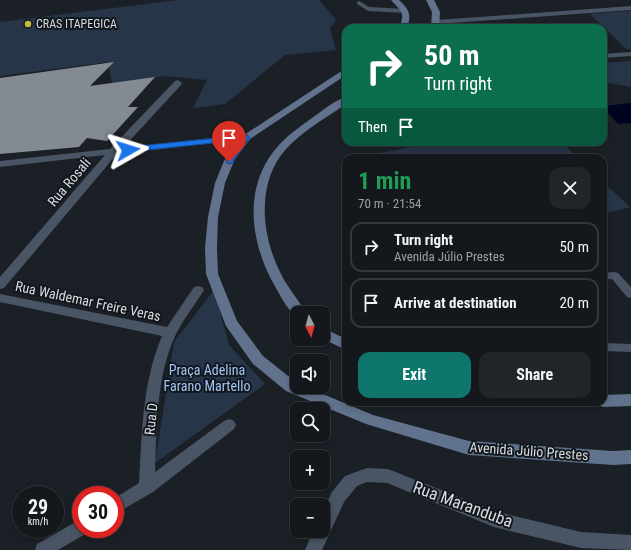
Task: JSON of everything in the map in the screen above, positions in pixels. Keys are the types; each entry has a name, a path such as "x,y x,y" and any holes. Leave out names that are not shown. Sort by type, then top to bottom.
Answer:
{"main road":[{"path":"396,0 405,11 407,20 405,24"},
{"path":"430,0 436,12 436,24"},
{"path":"247,137 342,75"},
{"path":"295,306 281,285 264,248 259,225 261,198 266,175 277,154 295,135 342,103"},
{"name":"Avenida Júlio Prestes","path":"247,137 229,162 220,183 213,217 211,248 212,274 231,323 258,360 291,387 371,420 469,448 613,458 631,457"},
{"path":"330,337 342,343"},
{"path":"607,401 631,400"}],"street":[{"path":"447,24 631,8"},
{"path":"607,56 631,54"},
{"name":"Rua Rosali","path":"0,285 114,151 178,83"},
{"path":"0,164 247,137"},
{"name":"Rua D","path":"147,488 149,438 155,381 170,333 198,290"},
{"name":"Rua Waldemar Freire Veras","path":"0,298 170,333"},
{"path":"124,502 147,488 229,425"},
{"name":"Rua Maranduba","path":"330,514 338,497 351,481 367,475 388,476 494,519 580,540 631,543"},
{"path":"43,550 72,532"},
{"name":"Rua Maranduba","path":"313,550 318,538"}],"lane":[{"path":"359,3 368,9 405,11"},
{"path":"607,276 614,275 631,294"},
{"path":"607,347 631,348"}],"green space":[{"path":"178,0 319,0 336,20 330,29 336,50 285,55 225,104 193,108 207,80 165,76 112,83 108,62 0,76 0,22"},
{"path":"631,11 631,49 626,49 607,31 607,24 600,24 590,14"},
{"path":"631,61 631,87 607,83 607,63"},
{"path":"417,146 565,146 574,154 374,154"},
{"path":"607,186 630,207 607,213"},
{"name":"Praça Adelina Farano Martello","path":"214,290 229,345 265,384 155,463 174,342"}],"shaded area":[{"path":"631,103 631,123 618,124 607,112 607,106"}],"building":[{"path":"114,62 90,86 155,77 128,107 138,107 107,141 87,138 79,147 0,154 0,78"}],"place":[{"name":"CRAS ITAPEGICA","path":"28,24"}],"route":[{"path":"128,150 247,137 229,162"}]}
